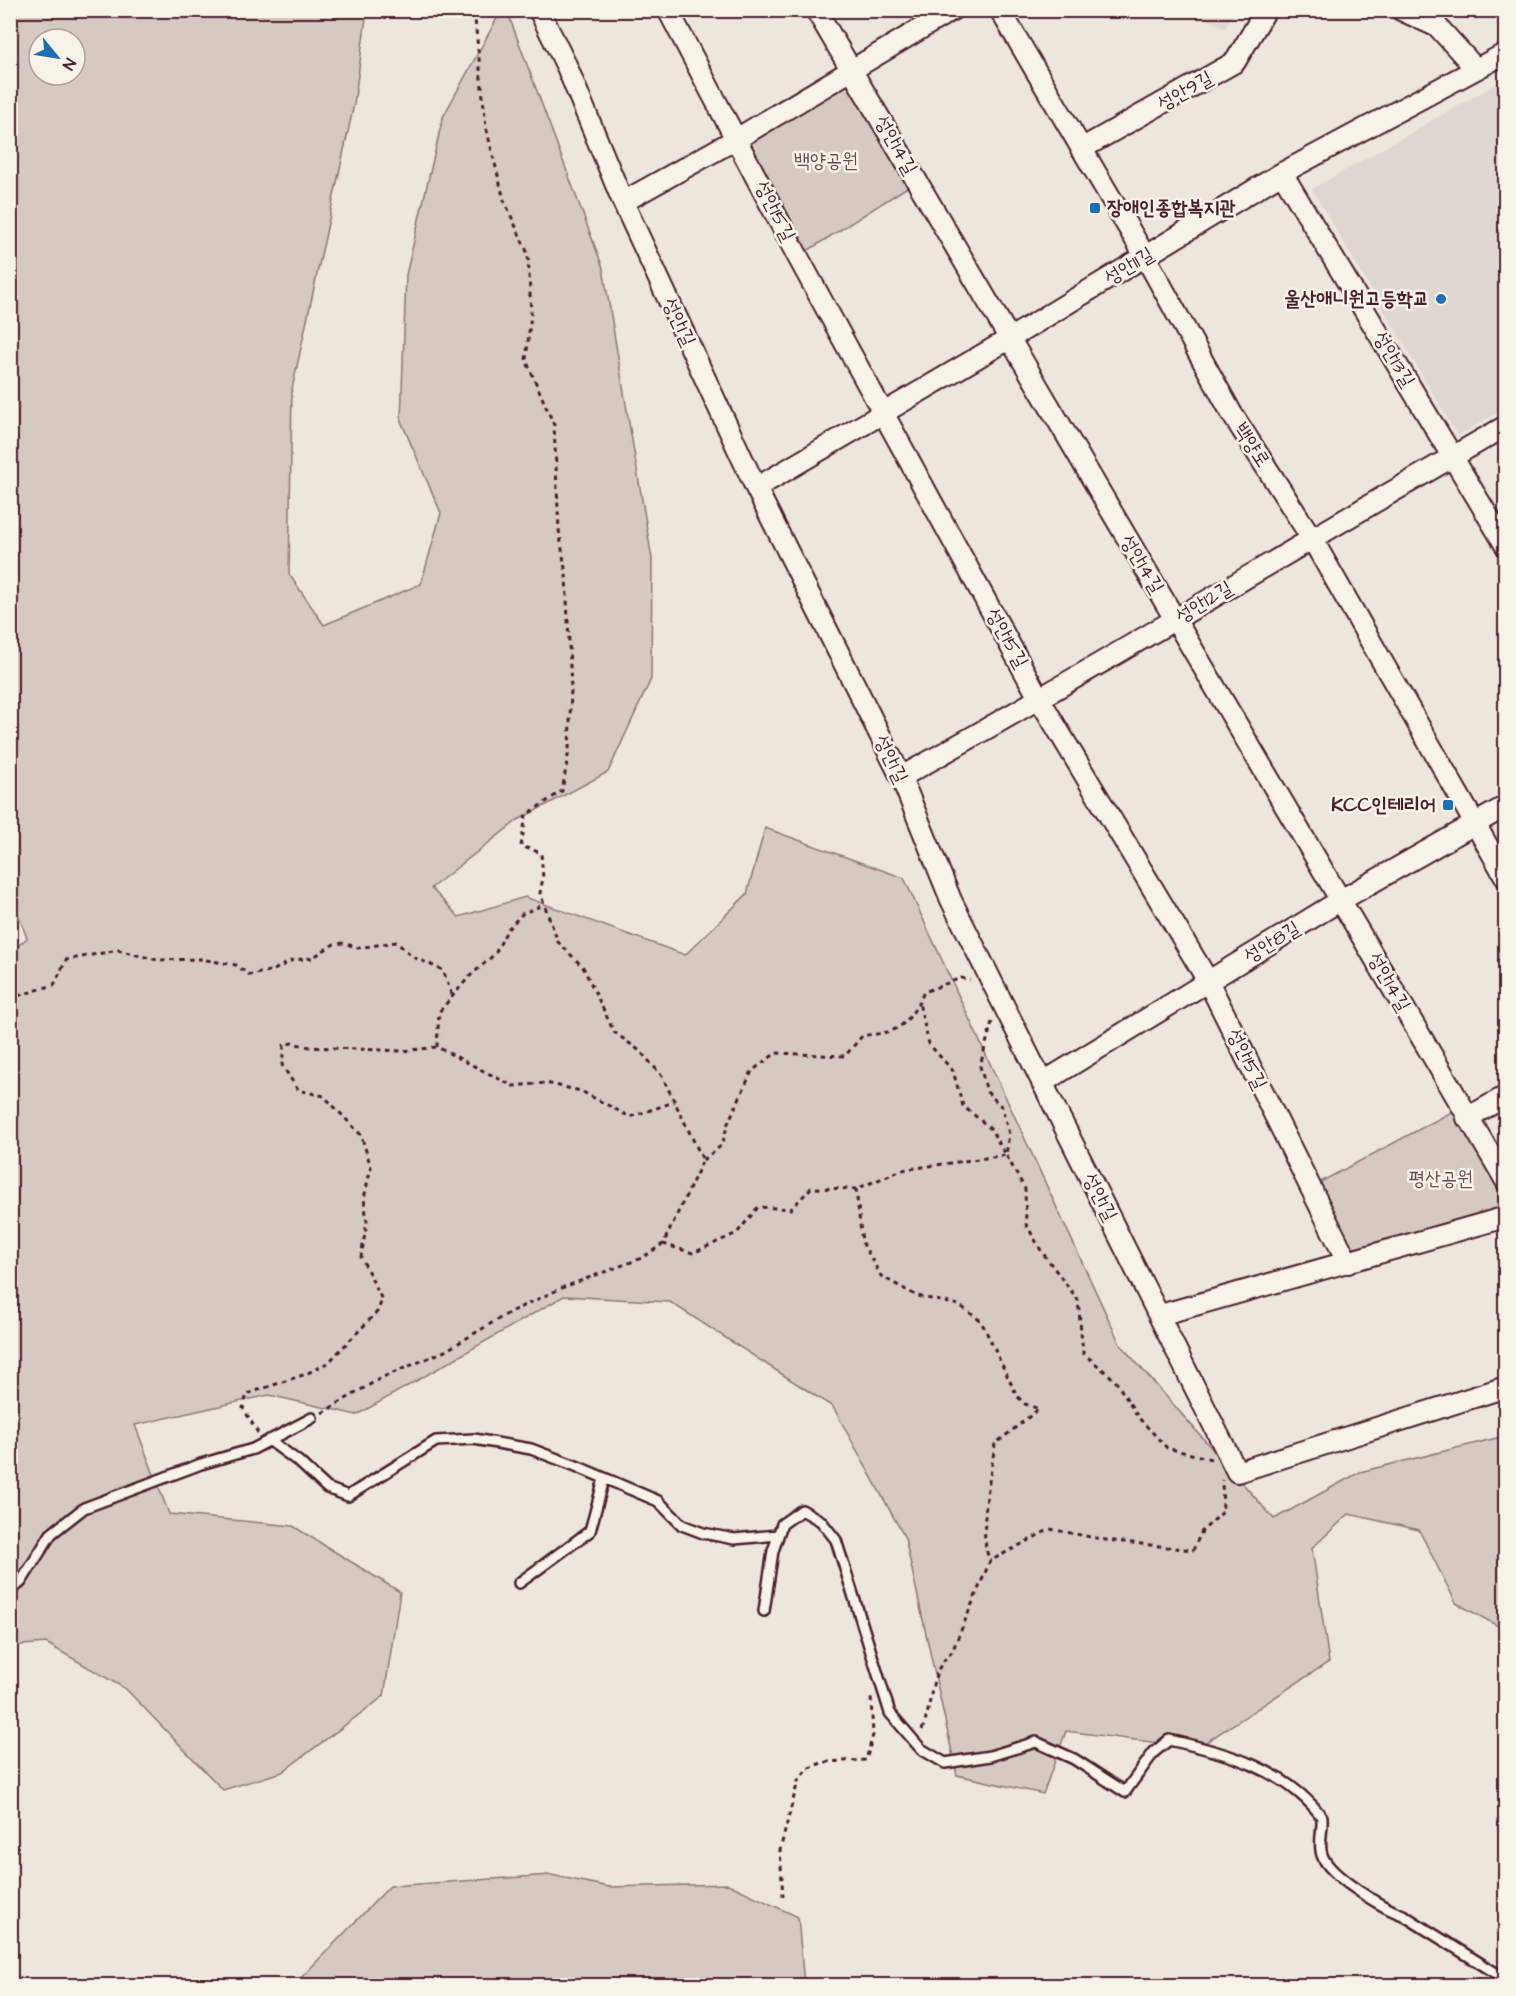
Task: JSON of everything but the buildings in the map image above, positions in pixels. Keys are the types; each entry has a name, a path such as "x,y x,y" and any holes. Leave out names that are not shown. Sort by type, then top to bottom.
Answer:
{"street":[{"name":"성안1길","path":"539,10 567,67 623,202 756,488 901,777 951,900 1160,1315 1227,1457"},
{"name":"성안15길","path":"668,10 738,138 798,257 1040,700 1208,981 1348,1263"},
{"name":"성안14길","path":"816,10 1506,1181"},
{"path":"623,202 738,138 851,68 952,10"},
{"name":"백양로","path":"1000,10 1145,256 1232,414 1311,537 1473,824 1506,878"},
{"name":"성안9길","path":"1081,148 1235,62 1266,10"},
{"path":"1401,10 1438,27 1476,69"},
{"name":"성안11길","path":"756,488 1009,339 1282,173 1506,53"},
{"name":"성안13길","path":"1282,173 1506,546"},
{"name":"성안12길","path":"901,777 1040,700 1311,537 1506,426"},
{"name":"성안8길","path":"1042,1083 1341,900 1506,806"},
{"path":"1467,1118 1506,1096"},
{"path":"1160,1315 1506,1217"},
{"path":"1227,1457 1237,1472 1506,1387"}],"lane":[{"path":"10,1591 21,1581 51,1534 84,1508 201,1464 253,1449 312,1418"},
{"path":"267,1441 299,1462 327,1488 348,1496 436,1441 474,1439 531,1449 657,1501 682,1525 703,1533 734,1539 778,1534"},
{"path":"519,1583 591,1531 604,1479"},
{"path":"764,1611 778,1534 782,1524 802,1510 821,1521 836,1540 864,1636 890,1713 921,1749 945,1763 990,1756 1036,1742 1074,1759 1125,1792 1154,1752 1169,1740 1215,1750 1239,1759 1276,1776 1315,1808 1322,1817 1320,1849 1322,1858 1340,1876 1387,1910 1403,1915 1499,1975 1506,1976"}],"path":[{"path":"474,10 486,127 504,200 528,254 531,314 526,360 554,425 559,530 566,575 571,689 569,750 562,791 526,815 521,846 541,853 543,878 540,892 558,942 583,967 614,1032 640,1051 662,1076 703,1160"},
{"path":"437,1047 439,1012 469,977 486,964 507,930 522,914 545,904"},
{"path":"10,998 54,985 66,960 118,950 157,960 200,959 236,965 249,975 274,969 293,960 312,958 334,944 344,943 358,948 396,942 413,957 443,970 452,996"},
{"path":"312,1418 381,1378 445,1351 512,1311 564,1287 642,1258 663,1244 703,1160 722,1145 728,1123 752,1071 776,1053 845,1056 863,1035 886,1034 910,1020 924,992 961,978 993,983"},
{"path":"913,1740 928,1717 929,1691 942,1661 952,1652 990,1561 1050,1529 1106,1540 1193,1550 1202,1531 1223,1512 1221,1489 1227,1457 1208,1460 1167,1448 1138,1417 1115,1380 1083,1353 1078,1300 1042,1252 1026,1224 1025,1189 1006,1155 990,1128 963,1106 953,1071 929,1044 919,1003"},
{"path":"990,1012 992,1023 980,1066 987,1092 1002,1107 1009,1134 1006,1155"},
{"path":"267,1441 243,1408 247,1394 306,1374 329,1362 377,1312 382,1300 361,1257 368,1222 364,1198 371,1167 361,1136 324,1096 298,1090 282,1065 284,1045 292,1043 310,1047 403,1051 437,1047 513,1086 546,1083 581,1090 630,1116 674,1102"},
{"path":"663,1244 693,1253 737,1233 758,1207 791,1209 811,1188 856,1189 902,1170 1006,1155"},
{"path":"856,1189 862,1242 881,1276 916,1296 959,1305 981,1321 1017,1396 1025,1404 1039,1409 995,1444 986,1525 986,1553 990,1561"},
{"path":"783,1897 780,1850 798,1781 807,1769 824,1762 866,1760 873,1736 869,1688"}],"shaded area":[{"path":"1235,10 1225,28 1191,11"},
{"name":"울산애니원고등학교","path":"1505,79 1505,408 1458,436 1312,189"}],"green space":[{"path":"11,11 367,11 354,104 292,389 289,574 324,625 421,584 441,513 401,421 406,275 443,117 501,11 507,11 603,268 652,559 651,679 608,772 518,820 431,888 459,917 525,897 685,955 747,894 765,828 904,878 1120,1344 1274,1519 1360,1472 1505,1436 1505,1630 1456,1603 1419,1530 1349,1514 1312,1548 1329,1662 1197,1748 1066,1731 1043,1794 957,1775 905,1538 833,1407 670,1302 564,1296 357,1415 269,1395 135,1425 169,1514 293,1526 400,1592 384,1696 282,1772 223,1790 126,1689 46,1643 11,1646 10,953 27,938 11,895"},
{"name":"백양공원","path":"851,68 917,181 798,257 738,138"},
{"name":"평산공원","path":"1461,1107 1505,1181 1505,1217 1348,1263 1311,1187"},
{"path":"551,1875 609,1887 728,1884 798,1917 804,1985 294,1985 390,1886"}],"place":[{"name":"장애인종합복지관","path":"1095,208"},
{"name":"울산애니원고등학교","path":"1441,299"},
{"name":"KCC인테리어","path":"1448,805"}]}
